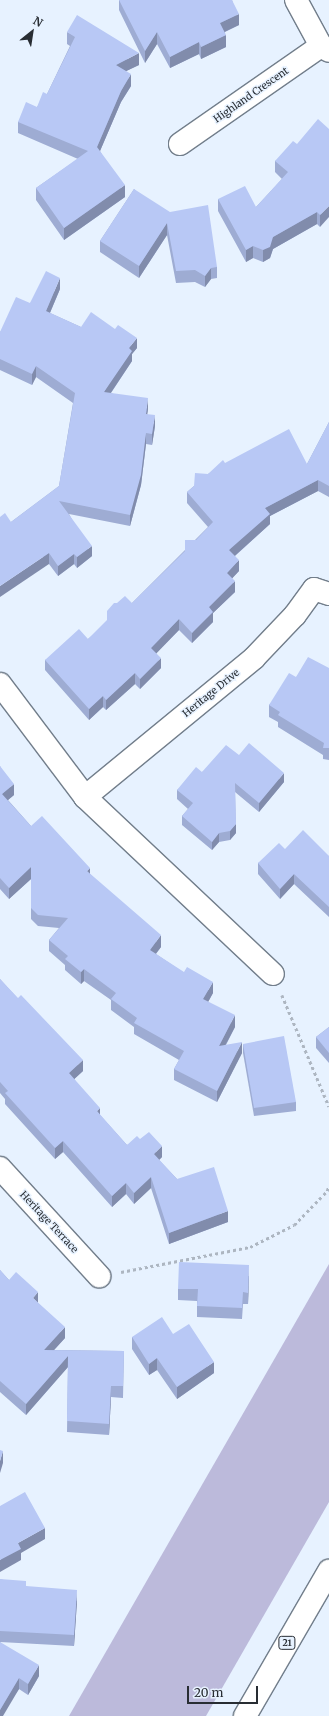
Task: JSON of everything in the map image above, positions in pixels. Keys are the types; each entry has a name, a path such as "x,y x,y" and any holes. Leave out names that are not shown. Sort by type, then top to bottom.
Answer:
{"street":[{"name":"Highland Crescent","path":"180,144 325,48 296,0"},
{"name":"Heritage Drive","path":"85,797 254,658 295,615 314,589 329,594"},
{"path":"0,684 85,797 273,974"},
{"name":"Heritage Terrace","path":"0,1168 99,1276"},
{"name":"21","path":"245,1716 329,1570"}],"path":[{"path":"273,974 329,1106"},
{"path":"99,1276 250,1247 294,1225 327,1191 329,1186"}],"shaded area":[{"path":"329,1264 329,1502 206,1716 69,1716"}],"building":[{"path":"119,0 232,0 239,14 220,23 226,35 201,47 199,42 170,57 157,32 145,51"},
{"path":"77,15 139,53 116,65 131,74 121,91 97,147 125,185 64,228 36,188 88,151 18,122 26,102 37,107 43,92 47,94 75,37 67,32"},
{"path":"318,119 329,129 329,206 320,215 317,212 273,237 270,247 263,250 253,246 246,250 218,199 245,186 256,207 288,172 275,161 293,141 297,144"},
{"path":"134,189 170,212 208,205 217,267 211,268 205,276 195,270 176,271 167,223 139,266 100,241"},
{"path":"46,271 60,278 46,311 81,327 91,312 115,329 118,325 137,338 129,348 132,351 104,392 148,398 146,414 155,415 152,434 146,433 141,475 130,515 59,501 92,546 77,557 74,554 58,566 49,553 0,586 0,517 5,513 11,522 59,486 75,393 36,366 32,374 0,359 0,332 16,297 30,303"},
{"path":"329,422 329,486 318,480 265,508 270,514 229,550 239,560 227,573 235,581 209,607 213,612 192,633 179,619 151,648 161,658 140,679 135,673 106,700 103,696 89,709 45,660 79,629 88,639 107,620 107,611 114,603 117,603 125,596 132,603 185,551 185,540 196,540 213,522 187,492 194,486 195,473 208,474 223,460 225,463 289,429 307,464"},
{"path":"308,657 329,668 329,748 323,748 324,743 278,715 280,712 269,705 289,673 296,677"},
{"path":"249,743 284,773 259,803 235,783 236,824 230,831 219,833 212,842 182,816 193,803 177,790 196,767 202,772 226,745 239,755"},
{"path":"0,766 14,784 2,794 31,826 42,816 90,868 87,871 161,935 150,950 184,972 187,967 213,982 203,999 235,1015 219,1046 242,1042 217,1091 174,1069 184,1051 134,1023 137,1018 111,999 116,993 84,969 81,972 65,959 68,956 49,940 68,918 38,915 31,908 31,867 9,888 0,878"},
{"path":"303,830 329,856 329,907 294,874 280,889 258,863 279,843 285,849"},
{"path":"0,979 18,998 21,995 83,1060 69,1073 100,1108 97,1111 127,1145 137,1136 140,1139 149,1132 162,1146 154,1154 177,1179 214,1167 228,1211 169,1233 151,1177 134,1193 126,1183 112,1196 63,1141 55,1148 5,1093 8,1091 0,1082"},
{"path":"329,1027 329,1053 316,1037"},
{"path":"284,1036 296,1102 254,1108 243,1044"},
{"path":"179,1262 249,1265 248,1293 243,1292 242,1308 197,1306 198,1289 178,1289"},
{"path":"0,1270 9,1280 16,1272 38,1292 33,1298 65,1327 44,1350 124,1351 123,1386 111,1386 109,1424 67,1421 68,1356 26,1404 0,1381"},
{"path":"162,1317 173,1334 189,1324 214,1362 177,1387 157,1358 149,1364 132,1337"},
{"path":"0,1450 3,1451 0,1461"},
{"path":"25,1492 45,1528 18,1543 21,1549 0,1560 0,1506"},
{"path":"0,1579 26,1581 26,1586 77,1590 74,1635 0,1631"},
{"path":"0,1642 39,1665 28,1684 19,1678 0,1710"}]}
